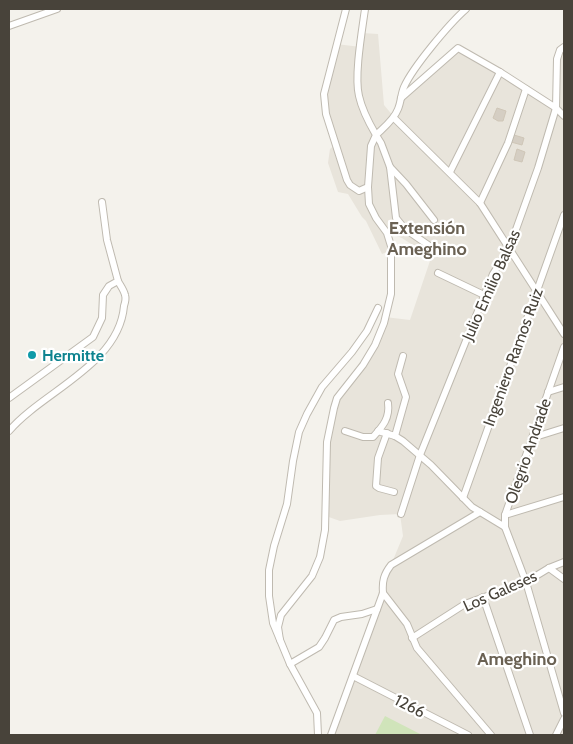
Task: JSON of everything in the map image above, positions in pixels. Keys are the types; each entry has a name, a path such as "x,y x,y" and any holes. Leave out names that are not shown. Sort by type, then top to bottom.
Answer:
{"street":[{"path":"9,26 57,9"},
{"path":"346,9 324,94 326,114 350,185 359,191 368,187"},
{"path":"365,9 357,80 358,94 390,167 396,218 405,229 434,249"},
{"path":"280,640 278,627 281,615 312,576 320,557 326,516 327,442 337,398 363,365 375,345 384,322 391,294 392,246 387,233 369,204 368,187 371,146 376,135 394,118 398,110 403,88 420,62 459,12 466,9"},
{"path":"401,98 458,48 500,72 556,108 564,116"},
{"name":"Julio Emilio Balsas","path":"400,514 420,455 493,274 509,249 538,168 556,108 557,59 562,48"},
{"path":"450,172 500,72"},
{"path":"480,203 511,137 526,89"},
{"path":"394,118 480,203 564,334"},
{"path":"390,167 434,220"},
{"path":"9,431 21,417 100,356 114,337 123,317 126,295 118,281 105,231 102,202"},
{"name":"Ingeniero Ramos Ruiz","path":"463,498 564,215"},
{"path":"438,273 484,295"},
{"path":"9,398 93,337 102,318 103,295 109,286 118,281"},
{"path":"318,735 317,713 290,664 273,623 269,596 269,570 287,504 299,432 322,387 367,331 378,308"},
{"name":"Olegrio Andrade","path":"505,527 505,515 564,346"},
{"path":"395,436 406,397 398,374 402,356"},
{"path":"548,392 564,387"},
{"path":"345,432 369,438 373,437 387,419 388,403"},
{"path":"532,438 564,428"},
{"path":"378,431 395,436 420,455 463,498 480,512 505,527 526,582 564,713"},
{"path":"388,434 378,458 376,486 394,492"},
{"path":"505,515 564,497"},
{"path":"331,735 383,592 382,583 385,573 391,565 480,512"},
{"name":"Los Galeses","path":"412,638 465,604 526,582 549,568 564,562"},
{"path":"549,568 564,579"},
{"path":"383,592 407,624 417,648 491,735"},
{"path":"483,597 530,735"},
{"path":"290,664 319,647 334,620 377,609"},
{"name":"1266","path":"353,676 468,735"},
{"path":"556,735 564,719"}],"shaded area":[{"path":"362,33 378,34 384,105 394,117 401,98 458,48 556,108 557,59 564,47 564,735 331,735 403,536 400,514 340,521 326,516 327,442 334,408 363,365 385,317 410,320 434,249 414,246 402,238 388,233 387,252 382,254 366,221 348,194 338,192 328,163 330,149 336,144 324,94 336,44 361,47"}],"green space":[{"path":"385,716 422,735 375,735"}],"building":[{"path":"497,108 506,111 503,121 493,118"},
{"path":"514,135 524,138 522,145 511,142"},
{"path":"517,149 525,152 522,162 514,160"}],"place":[{"name":"Hermitte","path":"32,355"}],"district":[{"name":"Extensión Ameghino","path":"427,238"},
{"name":"Ameghino","path":"517,659"}]}
